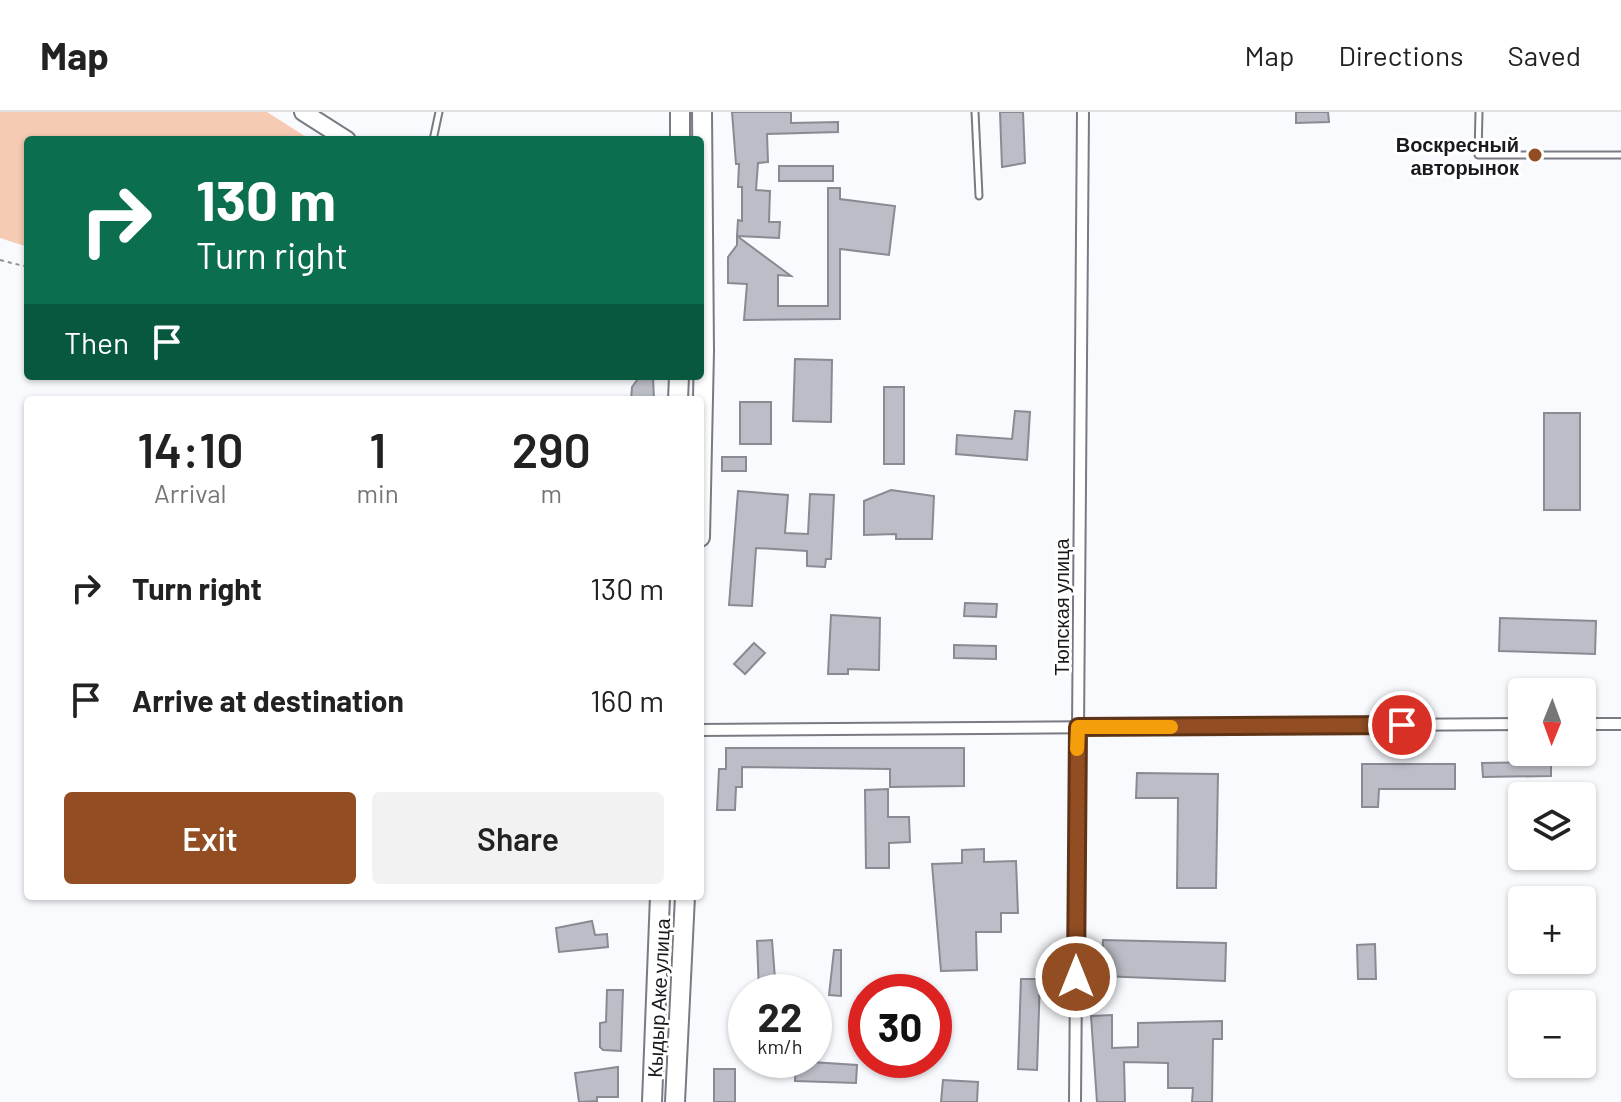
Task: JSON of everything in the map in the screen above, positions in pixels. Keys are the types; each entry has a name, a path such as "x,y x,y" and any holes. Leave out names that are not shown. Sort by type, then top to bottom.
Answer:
{"highway":[{"path":"680,112 680,136"},
{"path":"702,112 702,136"},
{"name":"Кыдыр Аке улица","path":"652,1102 660,900"},
{"name":"Кыдыр Аке улица","path":"675,1102 685,900"}],"main road":[{"path":"303,112 341,136"}],"street":[{"name":"Тюпская улица","path":"1075,1102 1083,112"},
{"path":"704,730 1508,724"},
{"path":"1596,724 1621,724"}],"lane":[{"path":"434,136 439,112"},
{"path":"975,112 979,196"},
{"path":"1479,112 1478,155 1621,155"}],"path":[{"path":"0,260 24,266"}],"shaded area":[{"path":"0,112 267,112 305,136 24,136 24,246 0,238"}],"building":[{"path":"732,112 791,112 791,123 838,122 838,132 767,134 768,162 758,163 756,190 770,191 769,222 780,222 779,238 737,236 738,220 742,221 742,187 738,187 739,164 736,164"},
{"path":"1000,112 1023,112 1025,163 1002,167"},
{"path":"1296,112 1328,112 1329,122 1296,123"},
{"path":"779,166 833,166 833,181 779,181"},
{"path":"828,188 840,188 840,199 895,206 889,255 840,249 840,319 744,320 747,284 728,283 728,257 737,245 737,236 791,276 778,275 778,306 828,306"},
{"path":"795,359 832,360 831,422 793,421"},
{"path":"637,380 653,380 654,396 631,396 632,387"},
{"path":"884,387 904,387 904,464 884,464"},
{"path":"740,402 771,402 771,444 740,444"},
{"path":"1015,411 1030,412 1027,460 956,454 957,435 1012,439"},
{"path":"1544,413 1580,413 1580,510 1544,510"},
{"path":"722,457 746,457 746,471 722,471"},
{"path":"891,490 934,496 932,539 896,539 896,534 864,535 864,501"},
{"path":"738,491 788,495 785,533 808,534 810,494 834,495 831,559 826,559 825,567 807,566 807,551 756,548 752,606 729,605"},
{"path":"965,603 997,604 996,617 964,616"},
{"path":"831,615 880,618 879,670 848,669 848,674 828,674"},
{"path":"1500,618 1596,621 1595,654 1499,651"},
{"path":"754,643 765,653 745,674 734,664"},
{"path":"954,645 996,646 996,659 954,658"},
{"path":"726,748 964,748 964,786 890,787 890,769 742,767 742,787 736,787 735,810 717,810 719,769 726,769"},
{"path":"1482,763 1551,766 1551,776 1483,777"},
{"path":"1362,764 1455,764 1455,789 1379,789 1378,807 1362,807"},
{"path":"1137,773 1218,774 1216,888 1177,888 1178,798 1136,798"},
{"path":"888,789 888,817 909,817 910,842 889,843 889,868 866,868 865,790"},
{"path":"984,849 984,862 1016,861 1018,913 1001,913 1001,932 976,932 977,970 941,971 932,864 962,863 962,850"},
{"path":"592,921 595,935 607,934 608,947 559,952 556,928"},
{"path":"772,940 775,974 758,974 757,941"},
{"path":"1103,940 1226,943 1225,981 1101,976"},
{"path":"1375,944 1376,979 1358,979 1357,945"},
{"path":"834,950 841,950 841,996 832,995"},
{"path":"1021,979 1040,979 1037,1070 1018,1069"},
{"path":"607,990 623,990 621,1051 600,1047 600,1023 606,1022"},
{"path":"1112,1015 1112,1048 1138,1047 1138,1023 1222,1021 1222,1039 1213,1039 1212,1102 1192,1102 1193,1088 1168,1088 1168,1063 1124,1062 1125,1102 1097,1102 1091,1016"},
{"path":"832,1063 848,1064 848,1078 856,1078 856,1083 795,1081 795,1078 832,1078"},
{"path":"618,1067 618,1097 597,1097 597,1101 579,1102 575,1073"},
{"path":"714,1069 728,1069 728,1078 735,1078 735,1102 714,1102"},
{"path":"943,1080 978,1082 977,1102 941,1102"}],"slow traffic":[{"path":"1077,749 1078,727 1171,727"}],"place":[{"name":"Воскресный авторынок","path":"1535,155"}],"route":[{"path":"1076,977 1078,727 1402,725"}]}
